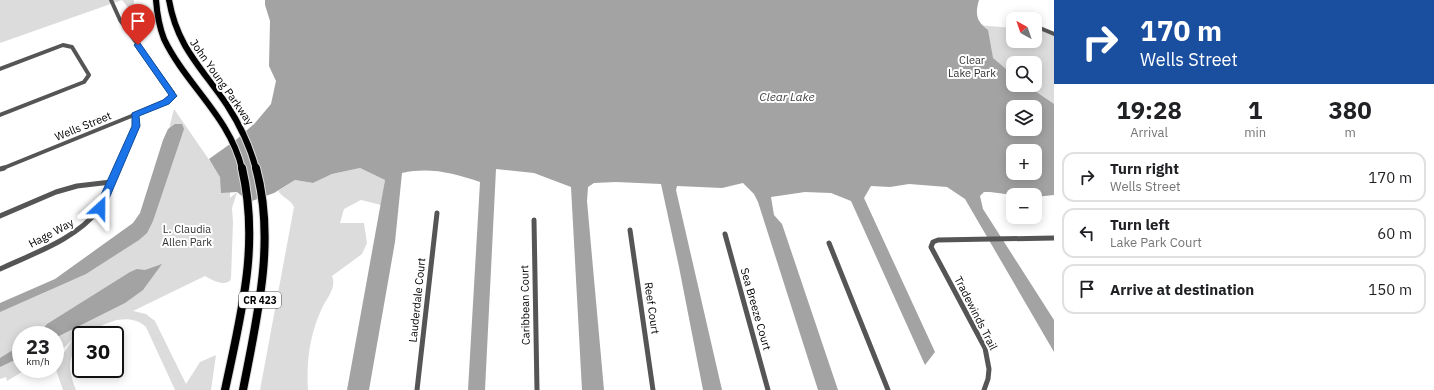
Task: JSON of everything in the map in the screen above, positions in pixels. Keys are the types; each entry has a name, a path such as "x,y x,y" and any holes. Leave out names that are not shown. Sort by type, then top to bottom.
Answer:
{"main road":[{"name":"John Young Parkway","path":"156,0 160,30 173,57 222,122 240,161 244,174 250,212 250,249 247,277 225,390"},
{"name":"John Young Parkway","path":"169,0 171,18 177,35 185,49 235,117 253,154 260,179 265,208 266,233 264,269 243,390"},
{"path":"157,13 171,18"}],"street":[{"name":"Wells Street","path":"0,169 166,102 172,98 173,93 120,20 112,0"},
{"path":"1042,29 1054,34"},
{"path":"0,69 68,45 72,47 89,75 84,82 0,115"},
{"name":"Hage Way","path":"0,269 60,241 90,220 100,208 136,126 134,115"},
{"path":"0,216 56,192 77,186 111,182"},
{"name":"Lauderdale Court","path":"417,390 437,213"},
{"name":"Caribbean Court","path":"534,220 537,390"},
{"name":"Reef Court","path":"630,230 654,390"},
{"name":"Sea Breeze Court","path":"725,234 768,390"},
{"name":"Tradewinds Trail","path":"984,390 990,376 990,364 985,348 931,247 933,242 938,240 1054,238"},
{"path":"828,243 888,390"}],"green space":[{"path":"0,0 122,0 0,43"},
{"path":"122,0 134,0 133,14"},
{"name":"Clear Lake Park","path":"820,12 1006,27 1006,48 1042,48 1042,31 1054,36 1054,155 1042,148 1042,144 1036,144 1023,136 1042,136 1042,100 1006,100 1006,126"},
{"name":"L. Claudia Allen Park","path":"174,109 230,190 230,198 237,192 232,208 231,278 230,281 220,283 205,276 133,311 146,314 155,321 186,384 200,362 216,355 211,390 175,390 146,327 141,323 124,319 101,326 72,326 72,340 64,348 64,326 12,326 12,378 7,381 6,377 0,379 0,305 69,277 145,223"},
{"path":"360,168 385,180 381,205 361,200 344,209 340,223 364,223 367,243 362,254 332,276 332,288 314,328 308,358 308,390 260,390 294,207 291,202 278,191 295,180 313,183 332,174"},
{"name":"L. Claudia Allen Park","path":"72,340 70,370 76,390 63,390 59,378 64,378 64,352"}],"water":[{"name":"Clear Lake","path":"265,0 979,0 977,13 979,20 988,30 993,58 1006,69 1006,92 1036,92 1054,104 1054,195 1042,196 1042,188 1006,188 1006,194 984,192 980,196 983,209 1054,320 1054,352 965,199 947,187 909,184 890,187 871,186 864,198 935,352 925,365 851,201 831,193 805,192 771,197 774,215 782,224 838,390 818,390 758,202 754,194 743,183 722,188 677,186 676,190 722,390 703,390 661,184 616,182 594,183 588,187 587,201 604,390 582,390 571,187 534,173 496,169 485,390 468,390 480,182 441,172 412,171 402,173 395,242 369,390 347,390 385,180 360,168 332,174 313,183 295,180 274,193 249,202 237,192 221,193 220,177 209,159 237,139 255,123 271,104 276,81 269,66 270,21"},
{"path":"175,124 182,124 184,129 153,221 147,233 139,240 86,274 0,312 0,303 55,279 133,223 140,213 163,140 168,129"},
{"path":"162,264 143,290 125,303 79,326 72,326 72,330 64,334 64,326 45,326 130,272 137,269 145,270"},
{"path":"12,351 12,361 0,367 0,358"}],"route":[{"path":"100,208 136,126 134,115 166,102 173,96 173,93 138,45"}]}
